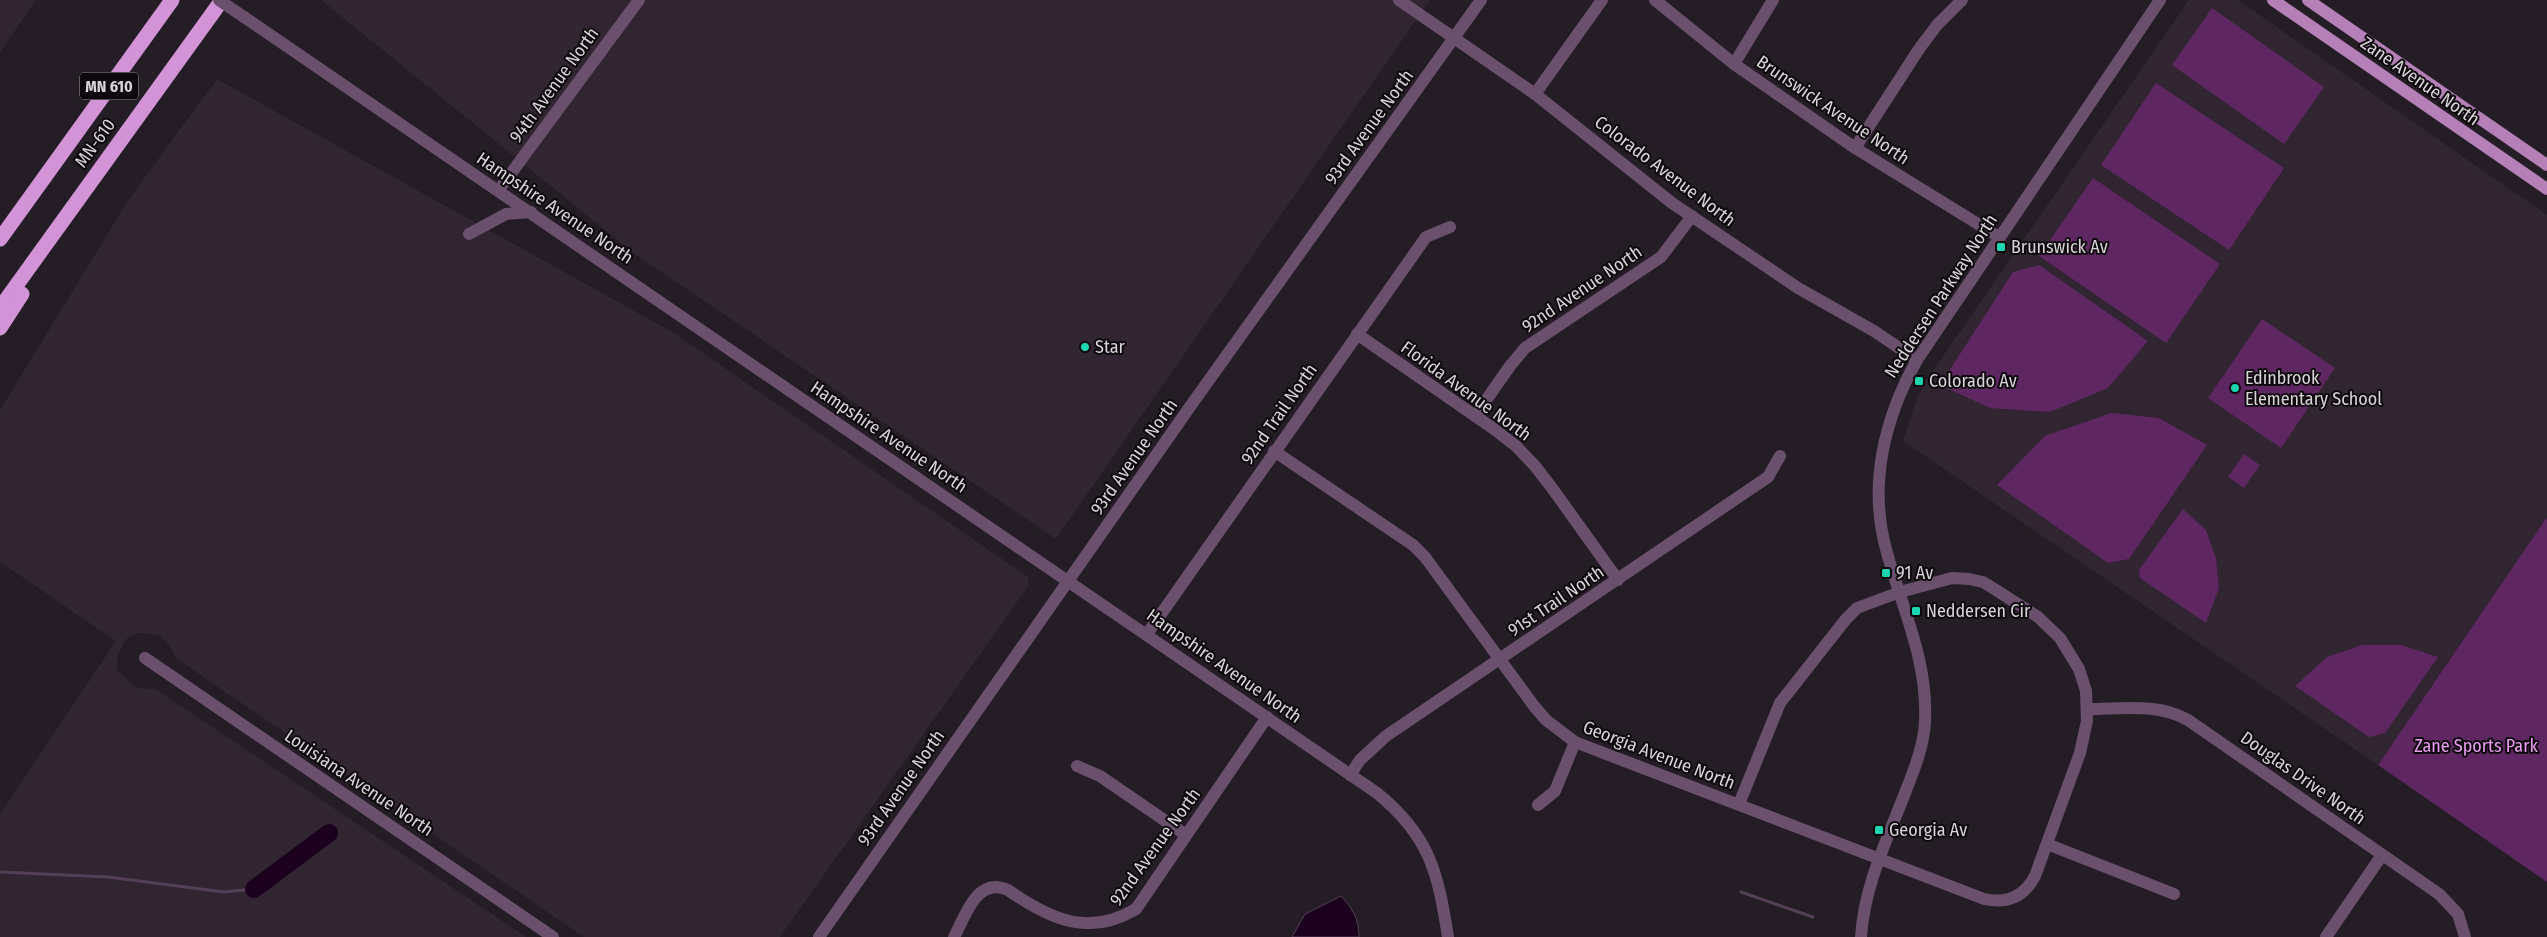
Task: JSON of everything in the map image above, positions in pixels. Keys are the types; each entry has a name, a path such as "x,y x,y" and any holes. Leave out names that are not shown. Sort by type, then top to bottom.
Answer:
{"highway":[{"name":"MN-610","path":"0,239 172,0"},
{"name":"MN-610","path":"0,308 221,0"},
{"path":"0,328 122,138"},
{"path":"0,222 47,172"}],"main road":[{"name":"Zane Avenue North","path":"2273,0 2547,189"},
{"name":"Zane Avenue North","path":"2308,0 2547,165"}],"street":[{"name":"Hampshire Avenue North","path":"221,0 1148,634 1394,806 1421,840 1438,879 1448,937"},
{"name":"94th Avenue North","path":"498,191 638,0"},
{"name":"Colorado Avenue North","path":"1399,0 1534,94 1648,184 1692,216 1784,279 1874,331 1917,360"},
{"name":"93rd Avenue North","path":"819,937 1070,582 1194,401 1481,0"},
{"path":"1534,94 1602,0"},
{"name":"Brunswick Avenue North","path":"1655,0 1734,64 1854,148 1999,237"},
{"path":"1734,64 1774,0"},
{"path":"1854,148 1919,49 1937,25 1962,0"},
{"name":"Neddersen Parkway North","path":"1860,937 1866,898 1914,772 1925,723 1925,695 1921,662 1885,548 1880,521 1879,474 1894,407 1917,360 2160,0"},
{"path":"469,234 506,214 531,212"},
{"name":"92nd Avenue North","path":"1475,416 1525,348 1661,258 1692,216"},
{"name":"92nd Trail North","path":"1148,634 1274,451 1426,237 1450,227"},
{"name":"Florida Avenue North","path":"1358,334 1516,446 1535,466 1618,580"},
{"name":"Georgia Avenue North","path":"1274,451 1412,545 1426,557 1546,720 1575,742 1996,902 2020,895 2029,887 2048,844 2080,753 2088,709 2086,691 2079,669 2060,638 2038,618 1983,582 1952,578 1900,592 1857,608 1792,686 1772,721 1739,804"},
{"name":"91st Trail North","path":"1350,775 1360,760 1386,736 1768,477 1780,456"},
{"name":"Louisiana Avenue North","path":"145,658 552,937"},
{"name":"Douglas Drive North","path":"2088,709 2150,708 2177,714 2446,900 2462,922 2465,937"},
{"name":"92nd Avenue North","path":"954,937 975,898 981,890 990,886 999,886 1008,890 1068,930 1083,934 1113,928 1136,909 1267,717"},
{"path":"1538,805 1555,791 1575,742"},
{"path":"1076,766 1100,776 1186,835"},
{"path":"2048,844 2174,894"},
{"path":"2326,937 2382,855"}],"shaded area":[{"path":"0,0 36,0 0,52"},
{"path":"321,0 1430,0 1056,539 636,255"},
{"name":"Edinbrook Elementary School","path":"2189,0 2238,0 2547,215 2547,517 2378,765 1903,441 1917,398 1928,378"},
{"path":"217,79 674,333 1028,577 1029,585 780,937 584,937 177,659 168,644 160,636 138,633 126,639 118,654 117,669 133,686 143,689 154,688 526,937 0,937 0,814 116,641 0,562 0,410 129,199"},
{"path":"1341,896 1355,915 1359,937 1292,937 1305,914"}],"green space":[{"path":"2212,8 2324,87 2284,144 2172,65"},
{"path":"2156,83 2284,168 2229,250 2101,165"},
{"path":"2093,178 2220,264 2166,343 2039,256"},
{"path":"2039,265 2148,341 2108,388 2050,412 1990,408 1940,385 2013,272"},
{"path":"2262,319 2335,368 2281,448 2208,398"},
{"path":"2111,413 2159,418 2207,445 2129,559 2108,563 1997,485 2045,436"},
{"path":"2244,454 2260,465 2244,488 2228,477"},
{"path":"2183,509 2206,530 2216,558 2219,588 2206,623 2140,578 2139,570"},
{"name":"Zane Sports Park","path":"2547,517 2547,882 2378,765"},
{"path":"2362,645 2401,645 2438,657 2385,733 2369,737 2295,686 2327,657"}],"waterway":[{"path":"254,889 329,833"},
{"path":"0,872 108,877 224,892 254,889"},
{"path":"1741,892 1813,917"}],"place":[{"name":"Brunswick Av","path":"2001,247"},
{"name":"Star","path":"1085,347"},
{"name":"Colorado Av","path":"1919,381"},
{"name":"Edinbrook Elementary School","path":"2235,388"},
{"name":"91 Av","path":"1886,573"},
{"name":"Neddersen Cir","path":"1916,611"},
{"name":"Georgia Av","path":"1879,830"}]}
